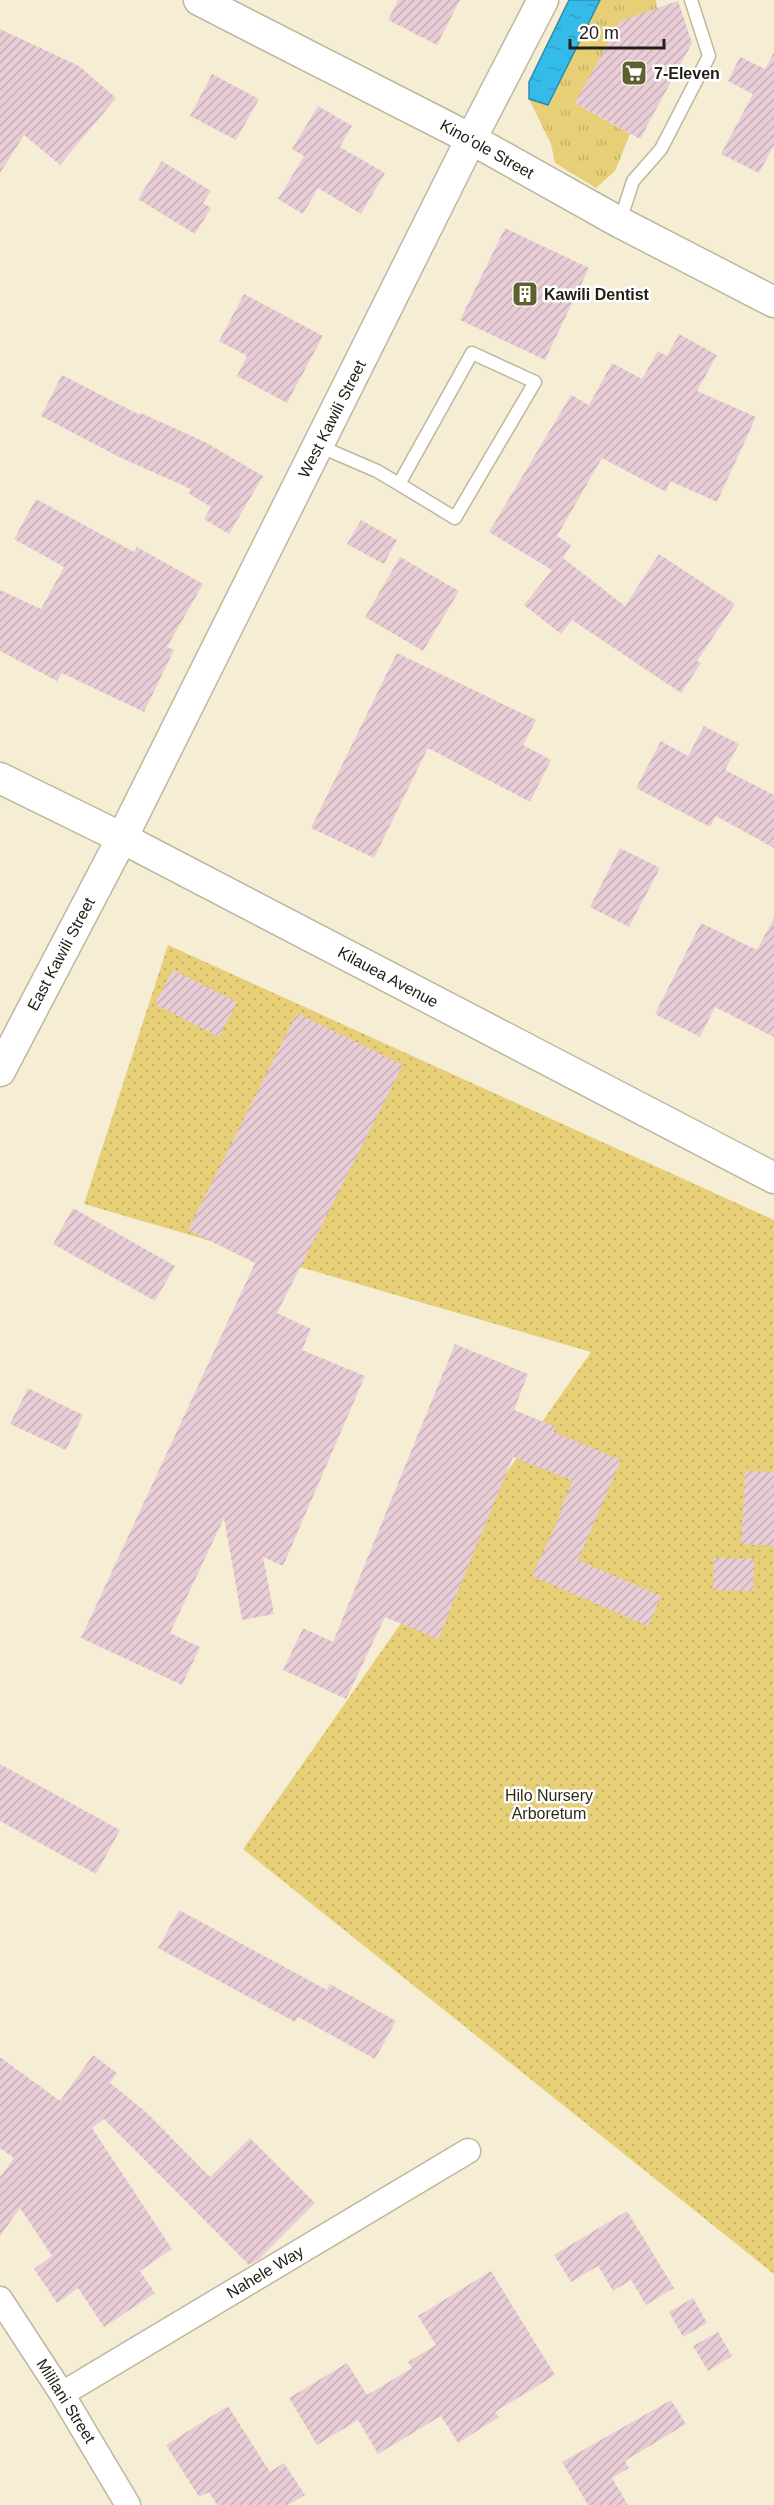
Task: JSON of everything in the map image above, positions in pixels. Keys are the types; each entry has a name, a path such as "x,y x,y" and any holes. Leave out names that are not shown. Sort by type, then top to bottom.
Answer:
{"street":[{"name":"Kinoʻole Street","path":"199,0 471,139 620,222 774,302"},
{"name":"West Kawili Street","path":"122,838 471,139 543,0"},
{"name":"Kilauea Avenue","path":"0,778 122,838 774,1178"},
{"name":"East Kawili Street","path":"0,1071 122,838"},
{"name":"Nahele Way","path":"62,2394 468,2151"},
{"name":"Mililani Street","path":"0,2300 62,2394 128,2505"}],"lane":[{"path":"620,222 633,181 661,149 709,56 691,0"},
{"path":"318,446 377,471 455,518 535,382 472,352 399,484"}],"green space":[{"path":"600,0 656,0 657,8 575,103 630,134 615,171 596,188 555,163 551,144 529,99 549,105"},
{"name":"Hilo Nursery Arboretum","path":"168,945 774,1220 774,2274 243,1849 591,1352 84,1204"}],"water":[{"path":"569,0 600,0 548,105 529,99 529,82"}],"building":[{"path":"398,0 460,0 437,45 388,20"},
{"name":"7-Eleven","path":"678,1 692,43 640,139 575,103 620,21"},
{"path":"0,29 79,66 116,98 60,165 24,135 0,173"},
{"path":"774,52 774,145 759,173 721,154 753,94 728,81 740,57 765,69"},
{"path":"212,74 259,99 236,140 190,116"},
{"path":"318,106 352,126 340,147 385,173 361,214 318,188 303,214 278,199 304,156 292,149"},
{"path":"162,161 211,191 203,203 211,208 195,234 138,199"},
{"name":"Kawili Dentist","path":"505,228 589,268 545,360 460,320"},
{"path":"244,294 323,336 287,403 237,376 247,356 219,341"},
{"path":"679,334 717,355 697,391 756,417 717,502 670,481 666,492 602,458 557,536 571,545 563,558 625,606 659,554 735,604 697,661 701,663 681,693 572,620 561,634 524,605 552,570 489,532 571,395 589,405 612,363 642,379 658,351 667,356"},
{"path":"62,375 140,415 141,413 207,443 263,476 229,534 204,519 211,507 188,493 191,489 121,458 41,416"},
{"path":"36,499 134,552 137,547 203,584 167,647 174,650 144,712 62,673 57,681 0,651 0,590 41,609 64,567 14,539"},
{"path":"361,520 397,540 384,564 347,544"},
{"path":"400,557 459,591 423,651 365,617"},
{"path":"397,653 536,720 523,745 551,760 530,802 428,748 374,858 311,828"},
{"path":"704,726 739,744 725,770 774,795 774,848 716,816 710,827 636,788 661,741 688,756"},
{"path":"620,848 660,868 629,927 590,907"},
{"path":"774,918 774,1037 715,1007 700,1037 655,1014 701,923 757,950"},
{"path":"173,970 237,1002 219,1037 155,1004"},
{"path":"297,1013 403,1065 277,1313 311,1329 302,1350 365,1376 283,1566 263,1557 274,1614 242,1620 224,1518 170,1633 200,1647 182,1685 81,1638 255,1263 188,1230"},
{"path":"73,1208 175,1266 155,1301 53,1244"},
{"path":"455,1344 528,1374 514,1410 556,1427 554,1432 621,1460 578,1560 661,1596 648,1626 532,1576 573,1481 513,1457 438,1639 385,1617 346,1699 283,1670 303,1628 333,1642"},
{"path":"28,1388 83,1415 66,1450 10,1424"},
{"path":"745,1471 774,1472 774,1546 741,1544"},
{"path":"714,1558 754,1559 753,1591 713,1590"},
{"path":"0,1764 120,1830 96,1874 0,1821"},
{"path":"179,1910 327,1990 330,1984 396,2021 375,2059 298,2017 295,2022 158,1948"},
{"path":"93,2055 117,2073 110,2083 146,2112 210,2177 250,2138 315,2203 258,2260 249,2265 104,2119 92,2128 172,2249 140,2271 155,2293 104,2327 78,2288 57,2303 34,2269 52,2256 20,2208 0,2236 0,2177 14,2158 0,2148 0,2057 60,2101"},
{"path":"627,2211 674,2288 646,2305 631,2280 613,2291 598,2266 571,2282 554,2255"},
{"path":"491,2271 555,2375 495,2412 499,2417 458,2443 441,2416 378,2454 358,2420 317,2445 289,2398 347,2363 367,2395 412,2368 408,2362 436,2345 418,2316"},
{"path":"693,2298 707,2323 683,2337 669,2312"},
{"path":"718,2332 732,2356 708,2371 693,2346"},
{"path":"671,2400 686,2424 625,2461 629,2468 612,2478 628,2505 588,2505 562,2462"},
{"path":"228,2406 270,2472 284,2463 305,2495 288,2505 217,2505 209,2492 199,2497 166,2445"}],"place":[{"name":"7-Eleven","path":"634,73"},
{"name":"Kawili Dentist","path":"525,294"}]}
